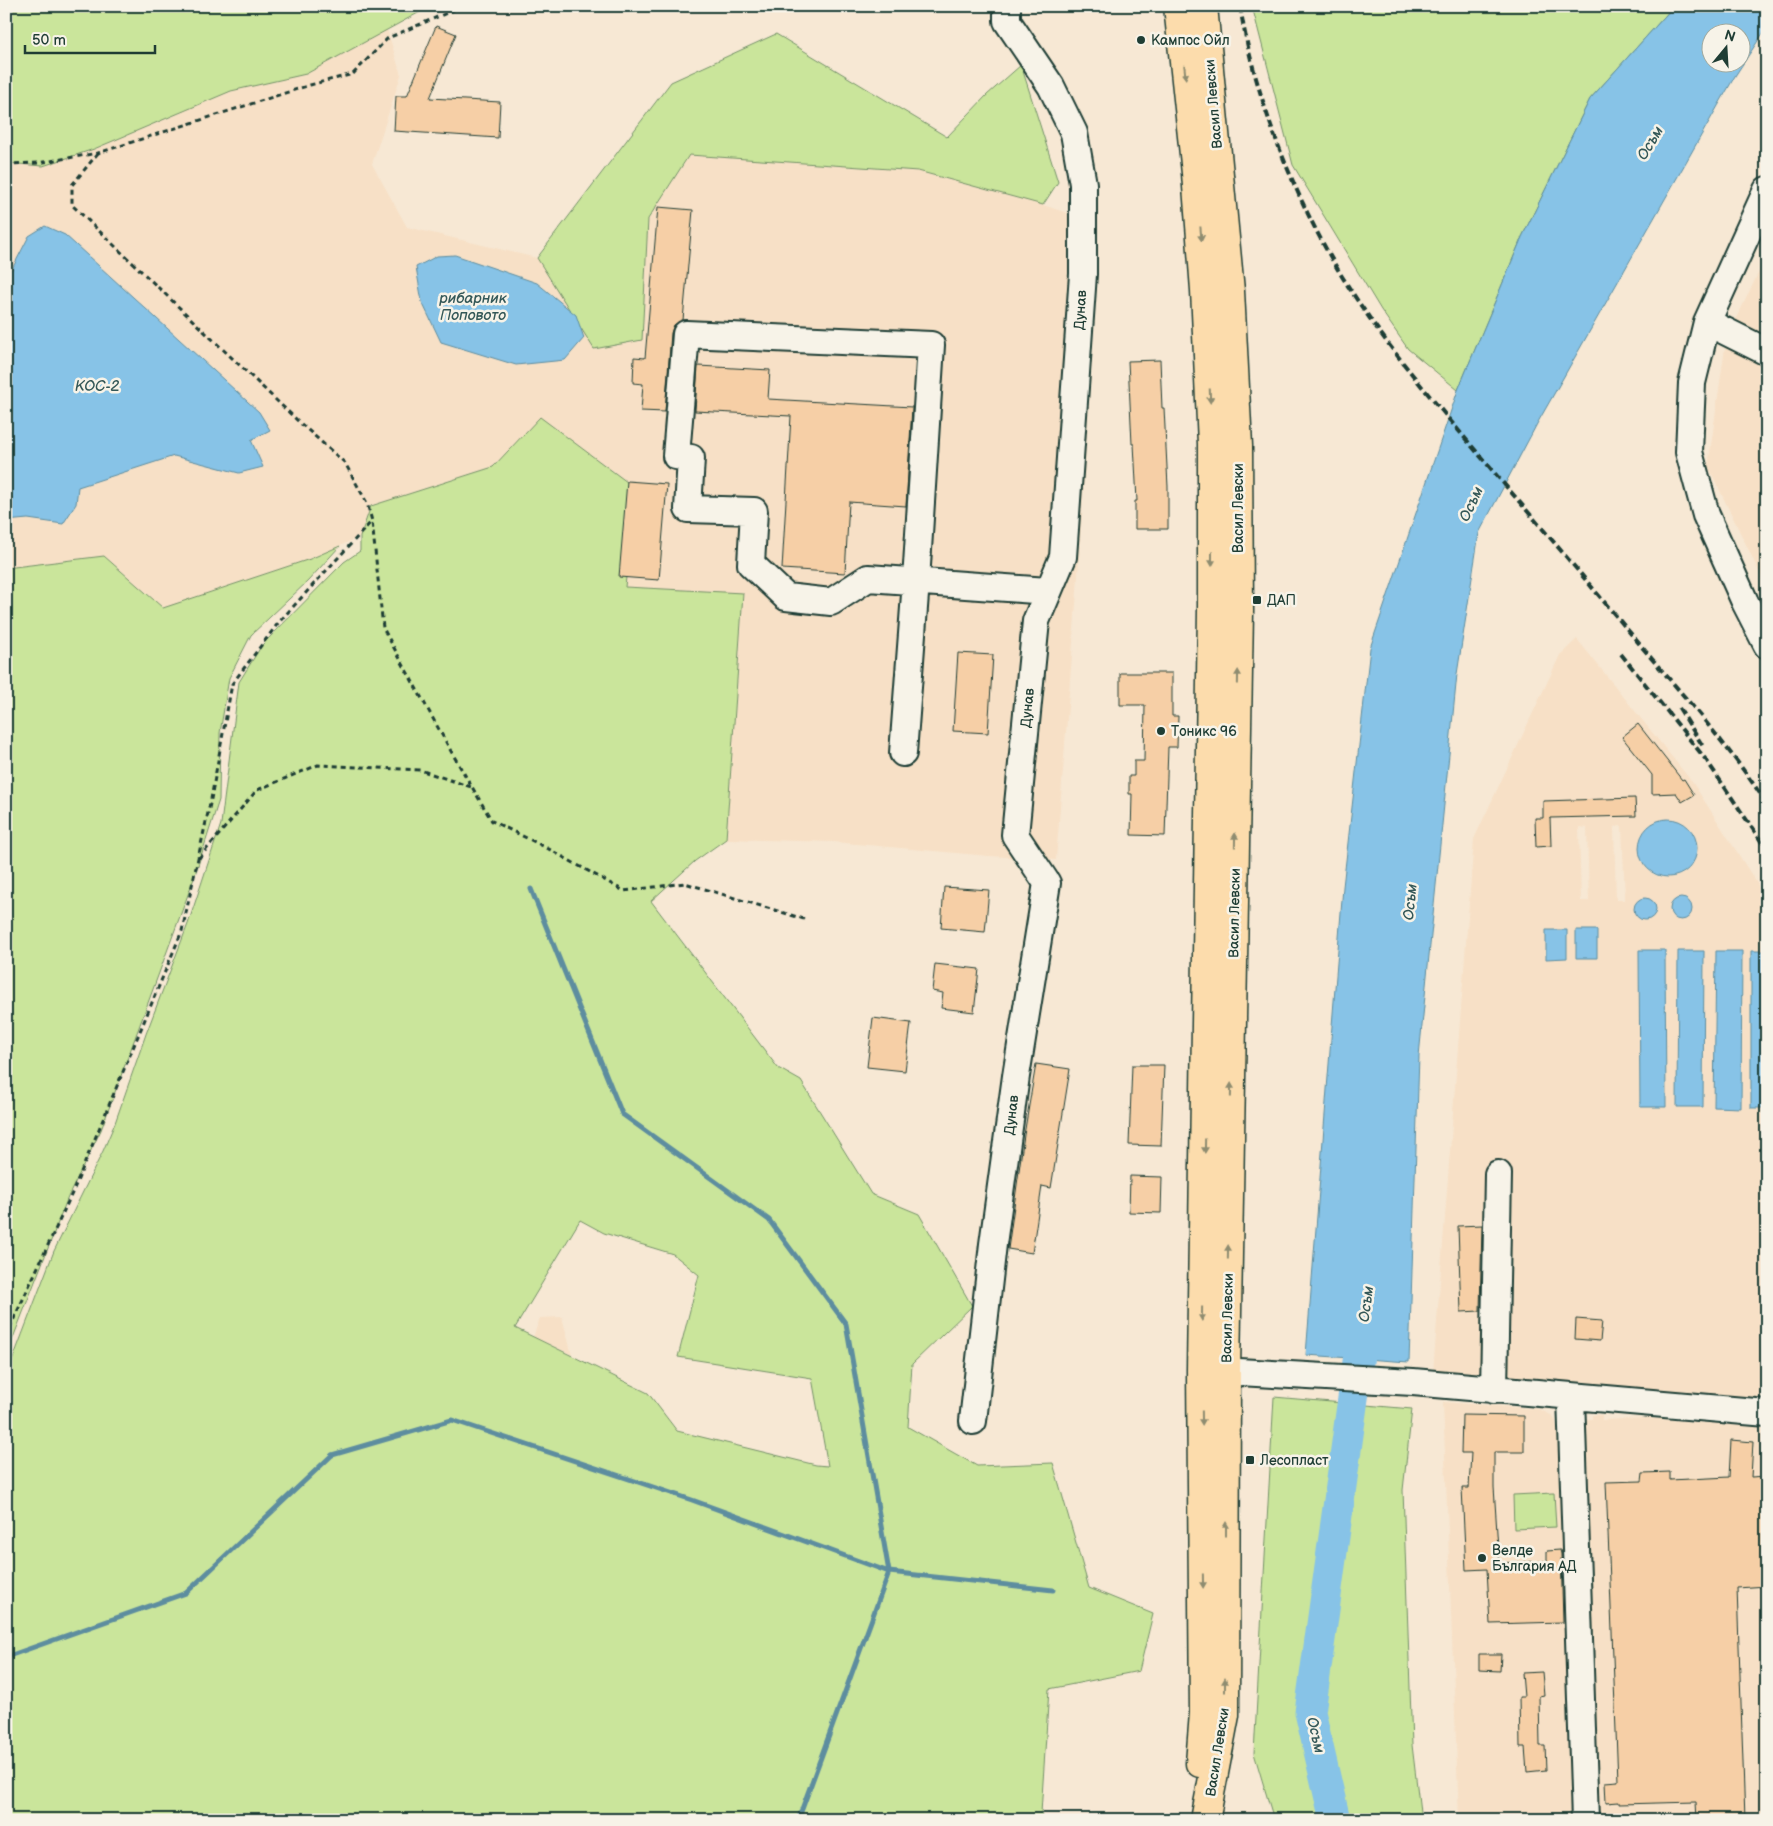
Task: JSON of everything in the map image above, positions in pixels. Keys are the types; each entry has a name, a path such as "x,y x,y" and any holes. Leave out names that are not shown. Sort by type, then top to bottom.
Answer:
{"main road":[{"name":"Васил Левски","path":"1178,6 1196,173 1205,280 1212,444 1214,1370 1225,1715 1205,1820"},
{"name":"Васил Левски","path":"1195,1820 1204,1713 1238,631 1238,446 1230,291 1203,6"}],"street":[{"name":"Дунав","path":"973,1421 993,1244 1016,1076 1047,883 1015,835 1036,622 1063,557 1083,274 1083,184 1074,133 1051,86 1007,21 1007,6"},
{"path":"1767,190 1707,322 1692,383 1690,452 1706,515 1745,602 1767,644"},
{"path":"1707,322 1767,352"},
{"path":"903,753 916,581 931,345 686,334 676,456 691,458 688,509 754,512 751,564 786,597 831,602 868,578 916,581 1048,591"},
{"path":"1494,1390 1498,1174"},
{"path":"1214,1370 1413,1382 1767,1413"},
{"path":"1571,1397 1585,1820"}],"path":[{"path":"6,164 38,163 98,153 310,85 353,74 388,38 463,6"},
{"path":"98,153 72,185 72,205 299,422 345,463 367,502 372,521 383,628 492,821 624,891 685,883 804,918"},
{"path":"6,1336 73,1191 182,931 211,799 232,684 279,622 372,521"},
{"path":"197,860 256,790 318,765 420,770 472,787"}],"shaded area":[{"path":"387,29 401,75 372,164 407,227 537,258 595,349 642,340 648,219 689,155 918,171 1043,205 1092,221 1092,357 1077,591 1056,860 834,842 726,839 743,594 625,587 635,488 540,418 493,467 371,506 360,537 310,559 163,608 104,556 6,568 6,163 43,166 94,149 231,91 306,74"},
{"path":"1767,255 1767,588 1708,466 1726,340"},
{"path":"1577,639 1693,783 1767,899 1767,951 1751,951 1752,1108 1767,1108 1767,1403 1433,1373 1474,839 1560,655","holes":["1667,819 1683,823 1693,835 1691,866 1678,876 1660,877 1646,867 1641,836 1652,824","1622,826 1625,900 1616,900 1614,827","1579,827 1587,828 1589,901 1581,901","1639,950 1665,950 1666,1107","1678,951 1704,952 1703,1107 1677,1107","1716,951 1742,951 1741,1107 1714,1107"]},
{"path":"562,1317 572,1355 533,1337 540,1318"},
{"name":"Велде България АД","path":"1443,1402 1539,1409 1551,1415 1555,1420 1559,1433 1586,1432 1585,1419 1592,1419 1592,1415 1602,1415 1602,1420 1648,1418 1767,1428 1767,1820 1459,1820"}],"green space":[{"path":"6,6 431,6 306,74 231,91 94,149 43,166 6,163"},
{"path":"1252,6 1674,6 1590,99 1522,237 1458,390 1408,349 1381,310 1293,165"},
{"path":"776,34 947,137 987,95 1021,65 1058,182 1043,205 918,171 689,155 648,219 642,340 594,349 537,258 671,82"},
{"path":"540,417 635,488 625,587 743,593 726,839 695,861 651,901 778,1068 801,1081 871,1194 919,1214 972,1306 912,1364 908,1427 977,1466 1053,1463 1089,1588 1153,1614 1139,1671 1049,1689 1041,1813 1043,1820 6,1820 6,1377 54,1251 115,1123 146,1034 188,924 221,824 239,682 262,645 344,562 360,551 360,537 371,506 493,467","holes":["580,1220 604,1233 673,1254 699,1275 678,1357 812,1378 828,1466 816,1465 677,1431 648,1393 515,1328"]},
{"path":"340,546 308,581 251,635 229,678 220,733 219,800 193,881 101,1130 68,1197 6,1356 6,704 8,677 6,672 6,568 104,556 163,608 310,559"},
{"path":"1274,1397 1412,1409 1403,1490 1412,1745 1421,1820 1274,1820 1254,1753"},
{"path":"1554,1493 1556,1527 1514,1529 1513,1495"}],"water":[{"path":"1674,6 1767,6 1767,27 1750,53 1750,22 1700,22 1700,72 1738,72 1538,422 1479,533 1457,674 1419,1056 1409,1362 1306,1355 1343,887 1370,648 1458,390 1522,237 1590,99"},
{"name":"КОС-2","path":"45,226 65,235 259,412 270,430 251,440 263,467 239,473 174,456 78,487 76,504 63,524 28,519 6,521 6,272 11,271 29,236"},
{"name":"рибарник Поповото","path":"455,255 537,283 576,315 584,338 565,360 516,365 441,342 422,302 416,267 437,256"},
{"path":"1668,819 1679,821 1692,832 1697,848 1695,859 1684,872 1668,877 1657,875 1644,864 1639,848 1641,837 1652,824"},
{"path":"1645,898 1653,901 1656,909 1653,917 1645,920 1637,917 1634,909 1637,901"},
{"path":"1681,898 1689,901 1692,909 1689,917 1681,920 1673,917 1670,909 1673,901"},
{"path":"1546,930 1567,930 1567,958 1546,959"},
{"path":"1576,930 1597,930 1597,958 1576,958"},
{"path":"1639,950 1665,950 1666,1107 1640,1107"},
{"path":"1678,951 1704,951 1703,1107 1677,1107"},
{"path":"1716,951 1742,951 1741,1108 1714,1107"},
{"path":"1751,951 1767,951 1767,1108 1751,1108"}],"building":[{"path":"436,26 456,34 430,98 500,102 498,138 394,131 396,96 407,96"},
{"path":"658,207 693,210 683,320 674,325 671,333 665,412 641,411 643,384 633,383 634,357 645,358"},
{"path":"1160,360 1168,487 1168,529 1135,529 1135,501 1137,501 1128,361"},
{"path":"698,366 770,370 768,399 912,407 906,506 849,502 845,573 782,569 791,416 695,411"},
{"path":"627,481 667,484 659,580 619,577"},
{"path":"958,653 993,655 988,733 953,731"},
{"path":"1120,673 1172,673 1172,716 1178,716 1177,747 1168,747 1165,836 1131,835 1132,794 1129,794 1129,776 1134,776 1134,761 1144,761 1145,705 1120,705"},
{"path":"1638,724 1682,780 1684,779 1694,795 1682,802 1676,793 1652,794 1652,775 1622,737"},
{"path":"1635,798 1636,816 1550,818 1551,846 1536,847 1535,818 1543,818 1543,801"},
{"path":"944,887 989,890 985,932 941,928"},
{"path":"935,964 979,969 974,1012 941,1008 943,993 932,991"},
{"path":"873,1018 911,1023 905,1071 867,1067"},
{"path":"1036,1064 1070,1069 1051,1188 1042,1186 1032,1253 1008,1249"},
{"path":"1132,1065 1164,1065 1161,1146 1129,1145"},
{"path":"1130,1176 1162,1177 1161,1213 1129,1212"},
{"path":"1482,1225 1480,1311 1461,1312 1458,1226"},
{"path":"1576,1319 1602,1321 1600,1341 1575,1339"},
{"name":"Велде България АД","path":"1462,1415 1524,1416 1524,1452 1494,1452 1494,1487 1499,1563 1547,1561 1547,1551 1560,1550 1563,1622 1490,1624 1487,1569 1466,1570 1462,1488 1469,1488 1471,1453 1461,1453"},
{"path":"1731,1440 1753,1442 1751,1477 1767,1476 1767,1586 1737,1588 1745,1820 1697,1820 1696,1802 1606,1803 1605,1782 1618,1781 1606,1482 1642,1481 1643,1473 1670,1472 1670,1480 1729,1477"},
{"path":"1479,1654 1501,1654 1500,1671 1479,1670"},
{"path":"1542,1672 1544,1695 1539,1696 1540,1746 1545,1746 1546,1770 1527,1772 1525,1747 1520,1747 1519,1697 1524,1697 1522,1673"}],"waterway":[{"path":"6,1657 186,1593 332,1455 452,1420 692,1500 889,1572 846,1324 769,1220 622,1114 531,889"},
{"name":"Осъм","path":"1335,1820 1310,1712 1364,1318"},
{"path":"798,1820 889,1572 1053,1590"}],"railway":[{"path":"1240,6 1255,76 1266,111 1293,181 1325,248 1360,304 1437,405 1712,729 1767,804"},
{"path":"1621,654 1707,761 1767,850"},
{"path":"1679,708 1704,748"}],"place":[{"name":"Кампос Ойл","path":"1141,40"},
{"name":"ДАП","path":"1257,600"},
{"name":"Тоникс 96","path":"1161,731"},
{"name":"Лесопласт","path":"1250,1460"},
{"name":"Велде България АД","path":"1482,1558"}]}
